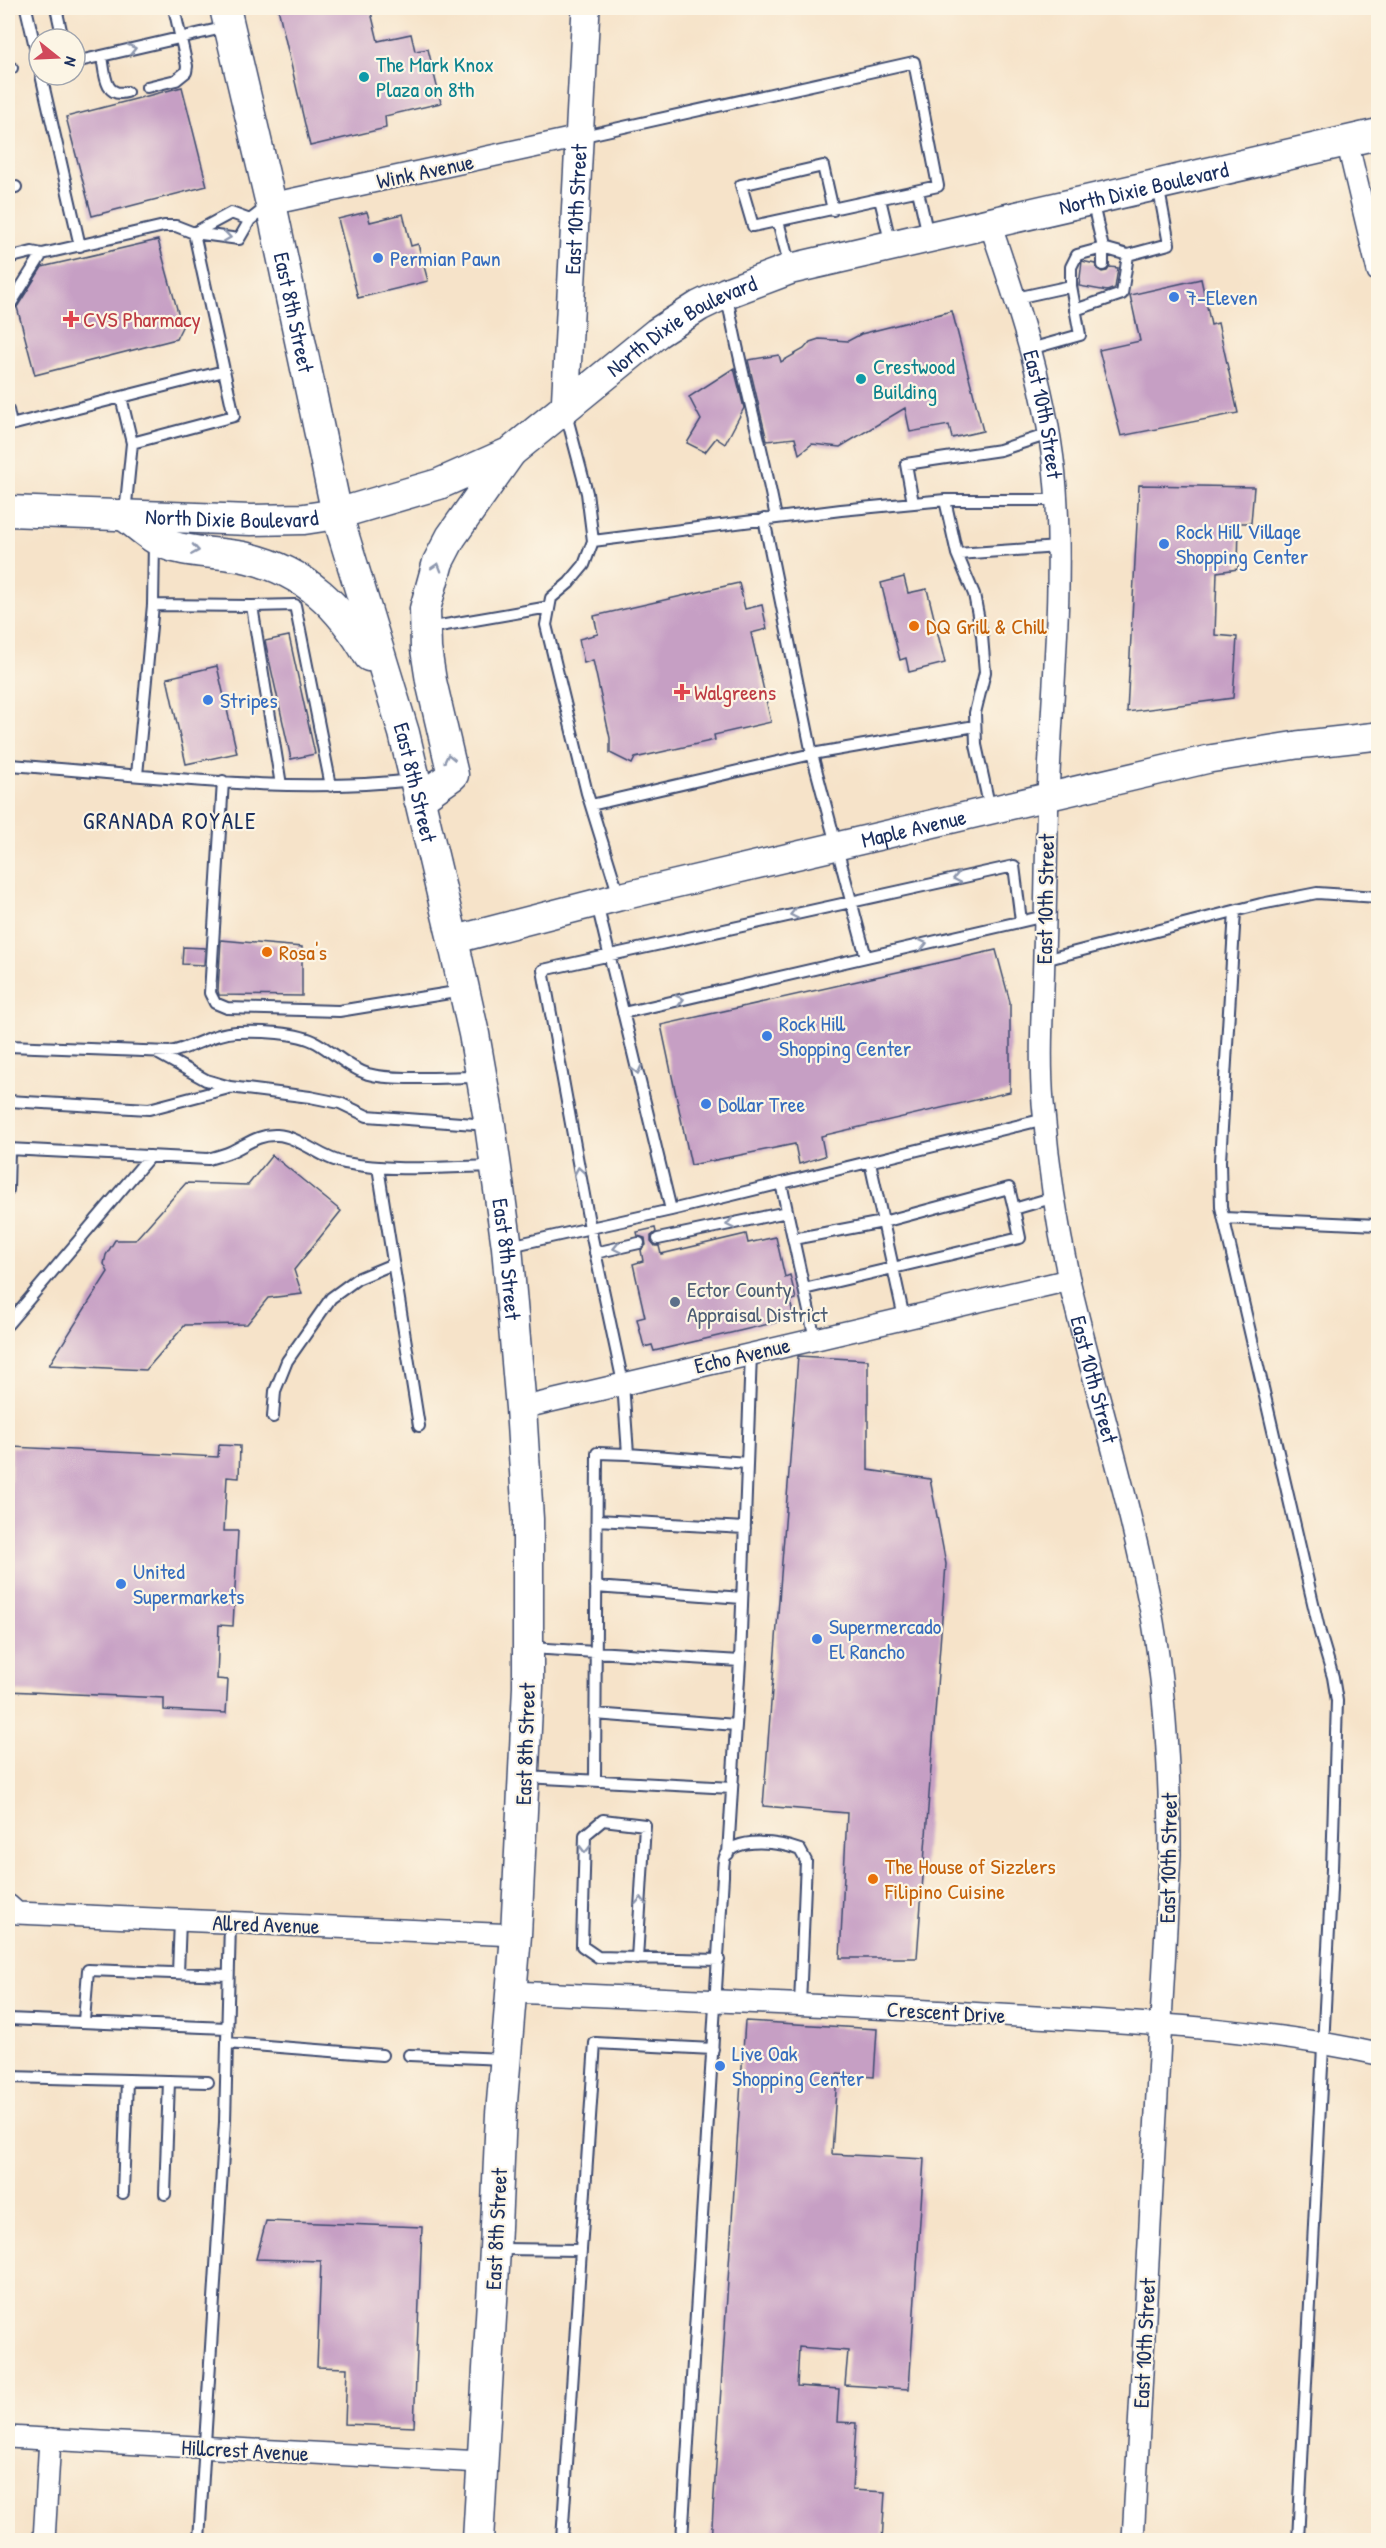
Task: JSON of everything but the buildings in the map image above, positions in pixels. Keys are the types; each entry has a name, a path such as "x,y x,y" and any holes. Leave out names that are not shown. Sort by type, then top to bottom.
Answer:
{"main road":[{"name":"East 8th Street","path":"227,17 260,212 337,514 404,733 465,991 490,1125 507,1247 528,1519 529,1648 516,1935 504,2059 478,2541"},
{"name":"North Dixie Boulevard","path":"8,511 251,520 304,519 337,514 439,484 510,452 565,410 657,333 699,306 790,268 1378,134"},
{"path":"417,790 453,774 431,681 426,649 425,609 438,562 451,537 510,452"},
{"path":"125,516 170,546 248,558 280,568 310,584 351,625 389,690"}],"street":[{"name":"East 10th Street","path":"565,410 586,8"},
{"name":"Wink Avenue","path":"260,212 579,137"},
{"path":"1347,141 1378,271"},
{"name":"East 10th Street","path":"990,224 1016,298 1030,349 1049,434 1056,500 1057,642 1048,795 1041,1040 1045,1119 1069,1280 1136,1540 1153,1623 1163,1696 1170,1778 1170,1854 1162,2025 1133,2541"},
{"name":"Maple Avenue","path":"453,940 608,899 1209,759 1297,745 1378,736"},
{"name":"Echo Avenue","path":"521,1408 1069,1280"},
{"name":"Allred Avenue","path":"11,1910 230,1923 516,1935"},
{"name":"Crescent Drive","path":"511,1992 800,2004 1247,2031 1322,2041 1378,2054"},
{"name":"Hillcrest Avenue","path":"8,2437 482,2462"},
{"path":"44,2541 50,2439"}],"lane":[{"path":"26,8 30,27"},
{"path":"56,8 60,27"},
{"path":"147,87 176,80 186,72 187,66 174,8"},
{"path":"87,59 180,38 227,17"},
{"path":"102,56 108,87 112,92 119,94 127,92"},
{"path":"579,137 914,62 938,186 833,210 753,226 741,185 823,166 833,210"},
{"path":"44,87 80,246"},
{"path":"1030,349 1080,335 1071,286 1071,267 1077,255 1103,248 1128,255 1169,244 1158,185"},
{"path":"918,191 929,238"},
{"path":"880,199 891,246"},
{"path":"1092,200 1103,248 1103,265"},
{"path":"194,233 231,213 260,212"},
{"path":"8,258 32,252 42,255 164,226 176,226 194,233 239,239 260,212"},
{"path":"778,221 790,268"},
{"path":"132,442 234,416 194,233"},
{"path":"8,308 42,255"},
{"path":"1075,310 1122,294 1128,255"},
{"path":"1016,298 1071,286"},
{"path":"1100,303 1101,290"},
{"path":"726,293 738,359 767,470 776,518"},
{"path":"8,410 11,424 224,371"},
{"path":"121,397 132,442 125,516"},
{"path":"565,410 587,493 593,541 584,565 569,583 551,598 546,625 591,805 608,899 610,954 671,1210"},
{"path":"913,503 906,464 1000,450 1049,434"},
{"path":"593,541 764,519 945,500 1056,500"},
{"path":"945,500 957,554 974,594 982,636 985,672 975,713 975,726 976,745 990,809"},
{"path":"764,519 812,754 866,957"},
{"path":"137,775 153,605 154,537"},
{"path":"957,554 1058,547"},
{"path":"153,605 295,605 300,659 306,692 331,786"},
{"path":"252,606 278,726 281,785"},
{"path":"426,628 549,607"},
{"path":"591,805 812,754 975,726"},
{"path":"8,765 281,785 360,786 417,790"},
{"path":"223,781 210,984 210,993 215,1003 227,1008 339,1011 465,991"},
{"path":"628,1454 623,1383 590,1228 543,970 1014,866 1021,921"},
{"path":"1044,960 1235,910 1317,893 1378,897"},
{"path":"1235,910 1219,1187 1224,1218 1337,1701 1332,1869 1298,2541"},
{"path":"623,1013 1045,915"},
{"path":"8,1046 156,1052 183,1050 220,1034 237,1032 291,1035 310,1040 351,1066 370,1074 481,1077"},
{"path":"156,1052 206,1080 230,1087 340,1103 367,1116 490,1125"},
{"path":"8,1101 149,1109 230,1087"},
{"path":"507,1247 671,1210 1045,1119"},
{"path":"8,1190 8,1149 208,1159 230,1152 253,1139 278,1135 296,1140 319,1155 343,1163 378,1167 496,1166"},
{"path":"8,1324 150,1156"},
{"path":"870,1162 904,1318"},
{"path":"378,1167 419,1426"},
{"path":"781,1183 815,1339"},
{"path":"793,1239 883,1222 1009,1188 1014,1209 1020,1238 804,1289"},
{"path":"1014,1209 1055,1197"},
{"path":"658,1239 787,1212"},
{"path":"1224,1218 1378,1225"},
{"path":"595,1253 639,1243"},
{"path":"273,1417 275,1391 287,1361 331,1298 357,1279 393,1264"},
{"path":"728,1854 740,1660 751,1353"},
{"path":"595,1781 597,1453 747,1463"},
{"path":"597,1520 745,1528"},
{"path":"596,1587 742,1598"},
{"path":"529,1648 740,1660"},
{"path":"595,1714 736,1725"},
{"path":"524,1777 732,1788"},
{"path":"638,1959 645,1824 603,1820 585,1835 582,1946 598,1957 638,1959 719,1960"},
{"path":"682,2541 723,1876 725,1857 731,1850 749,1842 789,1846 800,1850 806,1861 800,2004"},
{"path":"178,1973 180,1920"},
{"path":"199,2541 225,2122 230,1923"},
{"path":"84,2021 88,1970 228,1975"},
{"path":"8,2019 227,2028"},
{"path":"227,2043 382,2055"},
{"path":"562,2541 596,2043 713,2049"},
{"path":"408,2055 504,2059"},
{"path":"8,2077 208,2082"},
{"path":"123,2193 127,2080"},
{"path":"165,2194 169,2082"},
{"path":"495,2249 581,2250"}],"place":[{"name":"The Mark Knox Plaza on 8th","path":"364,77"},
{"name":"Permian Pawn","path":"378,258"},
{"name":"7-Eleven","path":"1174,297"},
{"name":"CVS Pharmacy","path":"71,319"},
{"name":"Crestwood Building","path":"861,379"},
{"name":"Rock Hill Village Shopping Center","path":"1164,544"},
{"name":"DQ Grill & Chill","path":"914,626"},
{"name":"Walgreens","path":"682,692"},
{"name":"Stripes","path":"208,700"},
{"name":"Rosa's","path":"267,952"},
{"name":"Rock Hill Shopping Center","path":"767,1036"},
{"name":"Dollar Tree","path":"706,1104"},
{"name":"Ector County Appraisal District","path":"675,1302"},
{"name":"United Supermarkets","path":"121,1584"},
{"name":"Supermercado El Rancho","path":"817,1639"},
{"name":"The House of Sizzlers Filipino Cuisine","path":"873,1879"},
{"name":"Live Oak Shopping Center","path":"720,2066"}],"district":[{"name":"GRANADA ROYALE","path":"170,820"}]}
